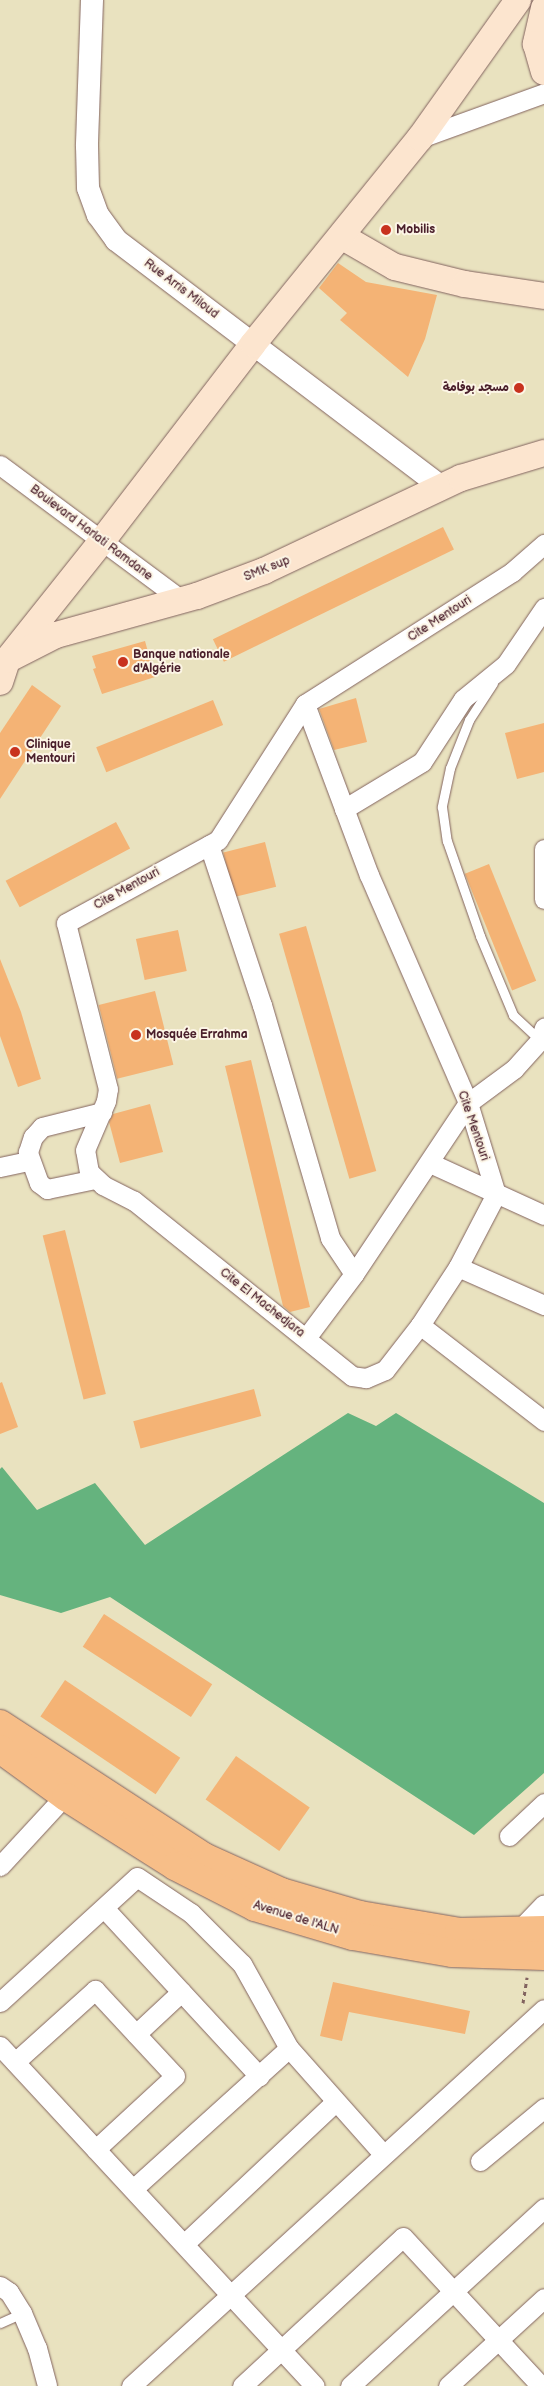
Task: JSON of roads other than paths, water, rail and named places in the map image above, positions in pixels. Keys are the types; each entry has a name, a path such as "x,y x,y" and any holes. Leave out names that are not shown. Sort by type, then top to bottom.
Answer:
{"main road":[{"path":"2,666 102,541 253,344 420,138 518,0"},
{"path":"544,8 536,44 544,72"},
{"path":"341,236 395,267 465,284 544,296"},
{"name":"SMK sup","path":"2,666 56,635 182,600 312,550 443,488 501,464 544,452"},
{"path":"0,1724 97,1801 204,1857 281,1892 360,1915 459,1932 531,1930"},
{"path":"0,1735 70,1791"},
{"name":"Avenue de l'ALN","path":"0,1749 70,1791 97,1801 175,1866 255,1907 353,1936 452,1953 536,1956"}],"street":[{"name":"Rue Arris Miloud","path":"92,0 87,146 88,188 98,215 116,240 443,488"},
{"path":"420,138 544,93"},
{"name":"Boulevard Harlati Ramdane","path":"0,465 182,600"},
{"name":"Cite Mentouri","path":"94,1179 86,1163 85,1150 102,1112 108,1089 66,923 209,844 223,832 305,704 512,572 544,544"},
{"path":"344,810 422,762 463,699 506,664 544,608"},
{"name":"Cite Mentouri","path":"305,704 369,875 468,1103 496,1194"},
{"path":"209,844 262,1005 330,1238 354,1274"},
{"path":"543,853 544,900"},
{"path":"306,1338 354,1274 430,1163 446,1133 468,1103 514,1069 542,1034"},
{"path":"94,1179 47,1189 39,1184 29,1161 30,1144 42,1127 102,1112"},
{"path":"0,1167 29,1161"},
{"path":"430,1163 544,1215"},
{"name":"Cite El Machedjara","path":"94,1179 134,1201 352,1376 366,1378 385,1370 420,1325 458,1267 496,1194"},
{"path":"458,1267 544,1305"},
{"path":"420,1325 544,1421"},
{"path":"0,1866 70,1791"},
{"path":"509,1836 544,1803"},
{"path":"0,2002 137,1877 191,1913 242,1964 289,2048 383,2154"},
{"path":"531,1930 544,1904"},
{"path":"104,1908 260,2076"},
{"path":"15,2062 95,1990 136,2034 175,2076 96,2149"},
{"path":"136,2034 181,1992"},
{"path":"131,2386 516,2031 544,2009"},
{"path":"0,2046 315,2386"},
{"path":"133,2189 289,2048"},
{"path":"184,2244 335,2102"},
{"path":"480,2161 544,2108"},
{"path":"350,2386 544,2208"},
{"path":"242,2386 403,2236 541,2386"},
{"path":"0,2286 10,2292 22,2313 37,2348 47,2386"},
{"path":"448,2386 544,2298"}],"lane":[{"path":"506,664 469,720 450,768 442,807 447,841 495,971 514,1015 542,1034"},
{"path":"0,2323 22,2313"}],"place":[{"name":"Mobilis","path":"386,230"},
{"name":"مسجد بوفامة","path":"519,388"},
{"name":"Banque nationale d'Algérie","path":"123,662"},
{"name":"Clinique Mentouri","path":"15,752"},
{"name":"Mosquée Errahma","path":"136,1035"}]}
